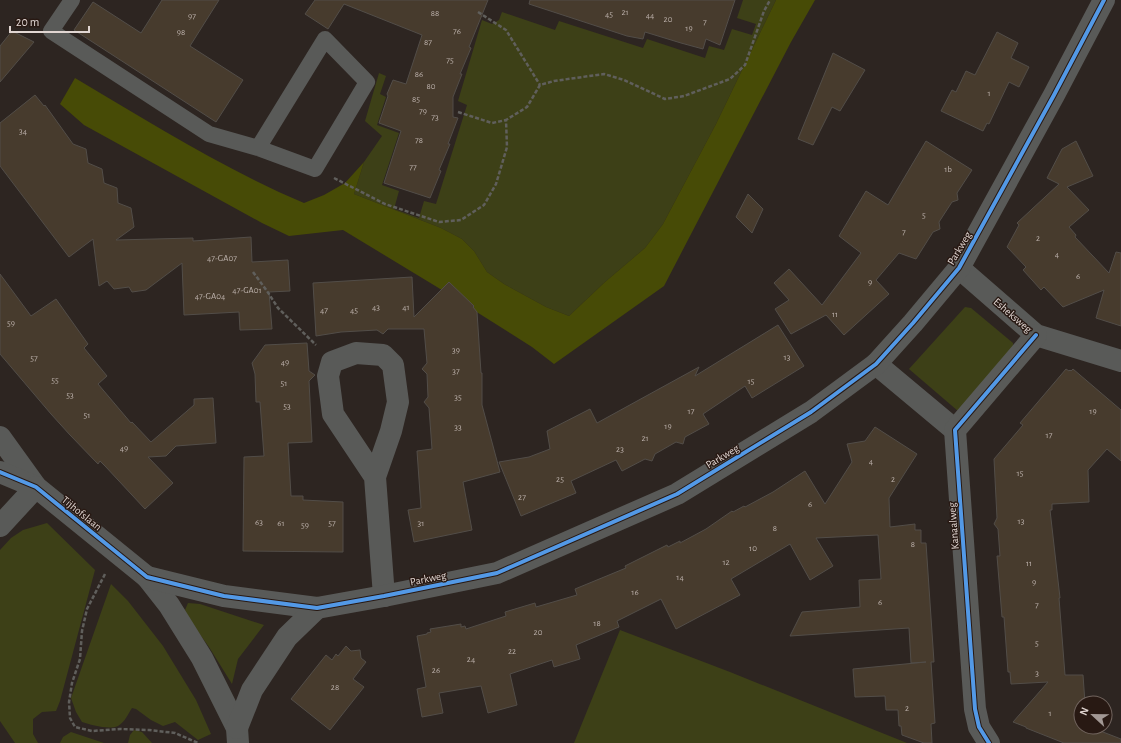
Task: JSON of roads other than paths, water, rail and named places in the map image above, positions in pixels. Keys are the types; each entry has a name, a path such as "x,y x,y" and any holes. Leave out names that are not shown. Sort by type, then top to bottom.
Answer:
{"street":[{"name":"Parkweg","path":"147,577 224,596 317,608 497,573 677,494 811,412 876,364 913,323 959,268 1104,0"},
{"name":"Esheksweg","path":"959,268 1036,335 1121,361"},
{"path":"876,364 955,430 1036,335"},
{"path":"375,477 334,414 328,376 332,362 356,353 383,355 394,365 398,402 391,430 375,477 384,596"},
{"name":"Kanaalweg","path":"955,430 975,709 979,727 989,743"},
{"name":"Tijhofslaan","path":"0,437 36,487 147,577 169,605 202,658 238,735"},
{"name":"Tijhofslaan","path":"0,472 36,487"},
{"path":"0,526 36,487"},
{"path":"238,735 252,690 287,637 317,608"}],"lane":[{"path":"72,0 51,31 209,134 258,148 315,169 367,82 325,39 258,148"}]}
